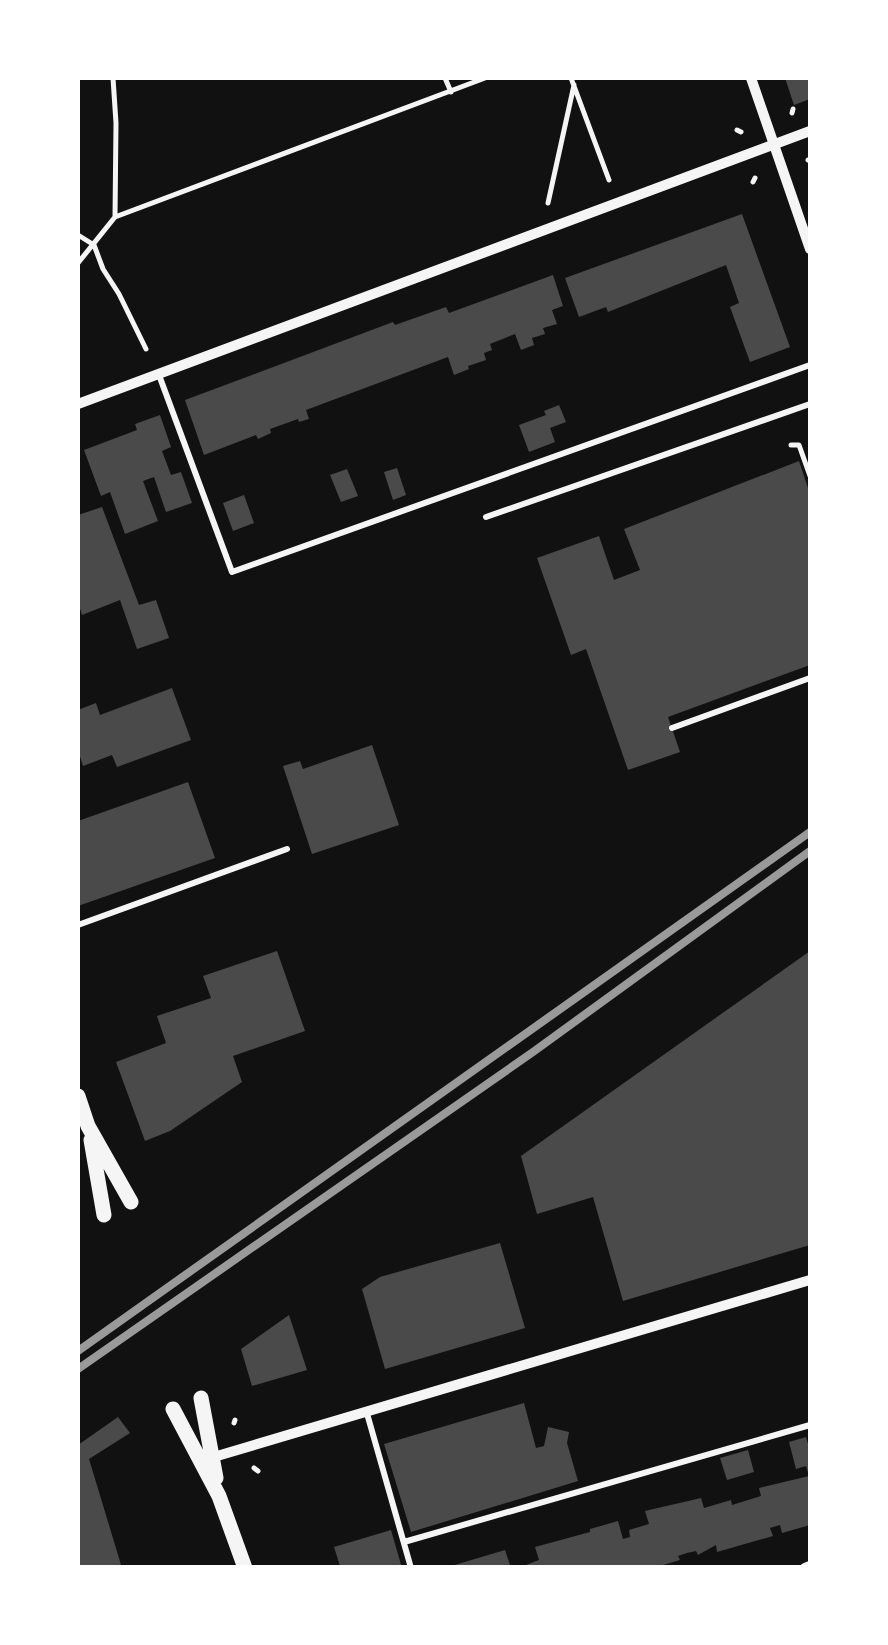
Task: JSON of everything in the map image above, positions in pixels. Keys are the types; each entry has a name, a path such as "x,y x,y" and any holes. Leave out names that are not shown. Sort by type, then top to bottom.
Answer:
{"street":[{"path":"751,78 810,249"},
{"path":"78,404 810,131"},
{"path":"78,1096 88,1126 104,1216"},
{"path":"88,1126 131,1202"},
{"path":"207,1459 810,1280"},
{"path":"201,1398 207,1459 245,1568"},
{"path":"173,1409 207,1459"}],"lane":[{"path":"158,374 232,572 810,365"},
{"path":"486,517 810,404"},
{"path":"672,728 810,678"},
{"path":"78,925 287,849"},
{"path":"366,1410 411,1568"},
{"path":"404,1542 810,1425"}],"path":[{"path":"113,78 115,217"},
{"path":"445,78 451,92"},
{"path":"78,262 115,217 485,78"},
{"path":"573,81 610,180"},
{"path":"548,204 573,81"},
{"path":"78,235 94,244 103,270 146,350"},
{"path":"791,445 799,445 810,476"}],"building":[{"path":"785,78 810,78 810,99 794,105"},
{"path":"742,214 790,347 750,362 730,307 739,303 726,265 608,312 606,307 579,317 565,278"},
{"path":"553,275 563,306 552,310 557,324 543,328 545,334 532,338 534,345 521,350 515,334 490,344 492,350 484,353 486,360 454,375 448,357 306,410 309,419 298,419 270,429 271,433 258,439 256,435 204,455 185,400 393,322 395,325 446,307 449,313"},
{"path":"559,405 566,422 550,428 555,442 529,452 519,425 546,415 544,411"},
{"path":"160,415 171,447 162,451 171,475 181,472 192,503 166,512 154,477 143,481 158,521 125,534 110,492 101,496 84,450 137,430 135,424"},
{"path":"799,461 810,494 810,665 668,717 680,752 628,770 586,649 571,655 537,558 599,536 614,580 640,570 624,529"},
{"path":"397,468 406,495 393,500 384,472"},
{"path":"347,469 358,496 341,502 330,475"},
{"path":"244,495 254,523 233,531 223,503"},
{"path":"102,507 139,605 156,600 169,638 137,649 120,600 82,615 78,602 78,515"},
{"path":"172,688 191,740 117,767 112,755 83,766 78,750 78,710 96,703 100,715"},
{"path":"372,745 399,825 312,854 283,766 300,761 303,769"},
{"path":"188,782 215,858 78,906 78,821"},
{"path":"277,951 305,1031 233,1056 242,1082 170,1131 145,1141 116,1062 166,1043 157,1016 211,998 203,976"},
{"path":"810,951 810,1245 623,1301 593,1197 537,1214 521,1156"},
{"path":"500,1243 525,1328 385,1369 362,1289 380,1277"},
{"path":"289,1315 307,1370 252,1386 241,1349"},
{"path":"524,1403 536,1448 544,1446 548,1427 569,1432 567,1443 578,1481 411,1532 384,1444"},
{"path":"118,1417 130,1433 89,1459 122,1568 78,1568 78,1445"},
{"path":"806,1437 810,1451 810,1525 782,1533 780,1525 770,1528 773,1536 717,1552 716,1545 698,1555 696,1551 687,1553 678,1556 680,1560 653,1568 518,1568 539,1560 535,1547 618,1521 623,1539 630,1537 629,1530 649,1524 645,1511 701,1498 704,1508 731,1500 732,1505 761,1496 759,1488 809,1476 806,1466 796,1469 789,1442"},
{"path":"748,1450 754,1472 727,1480 720,1458"},
{"path":"391,1530 402,1568 340,1566 334,1547"},
{"path":"505,1550 511,1568 448,1568 448,1567"}],"railway":[{"path":"78,1351 810,832"},
{"path":"78,1369 533,1052 810,851"}]}
